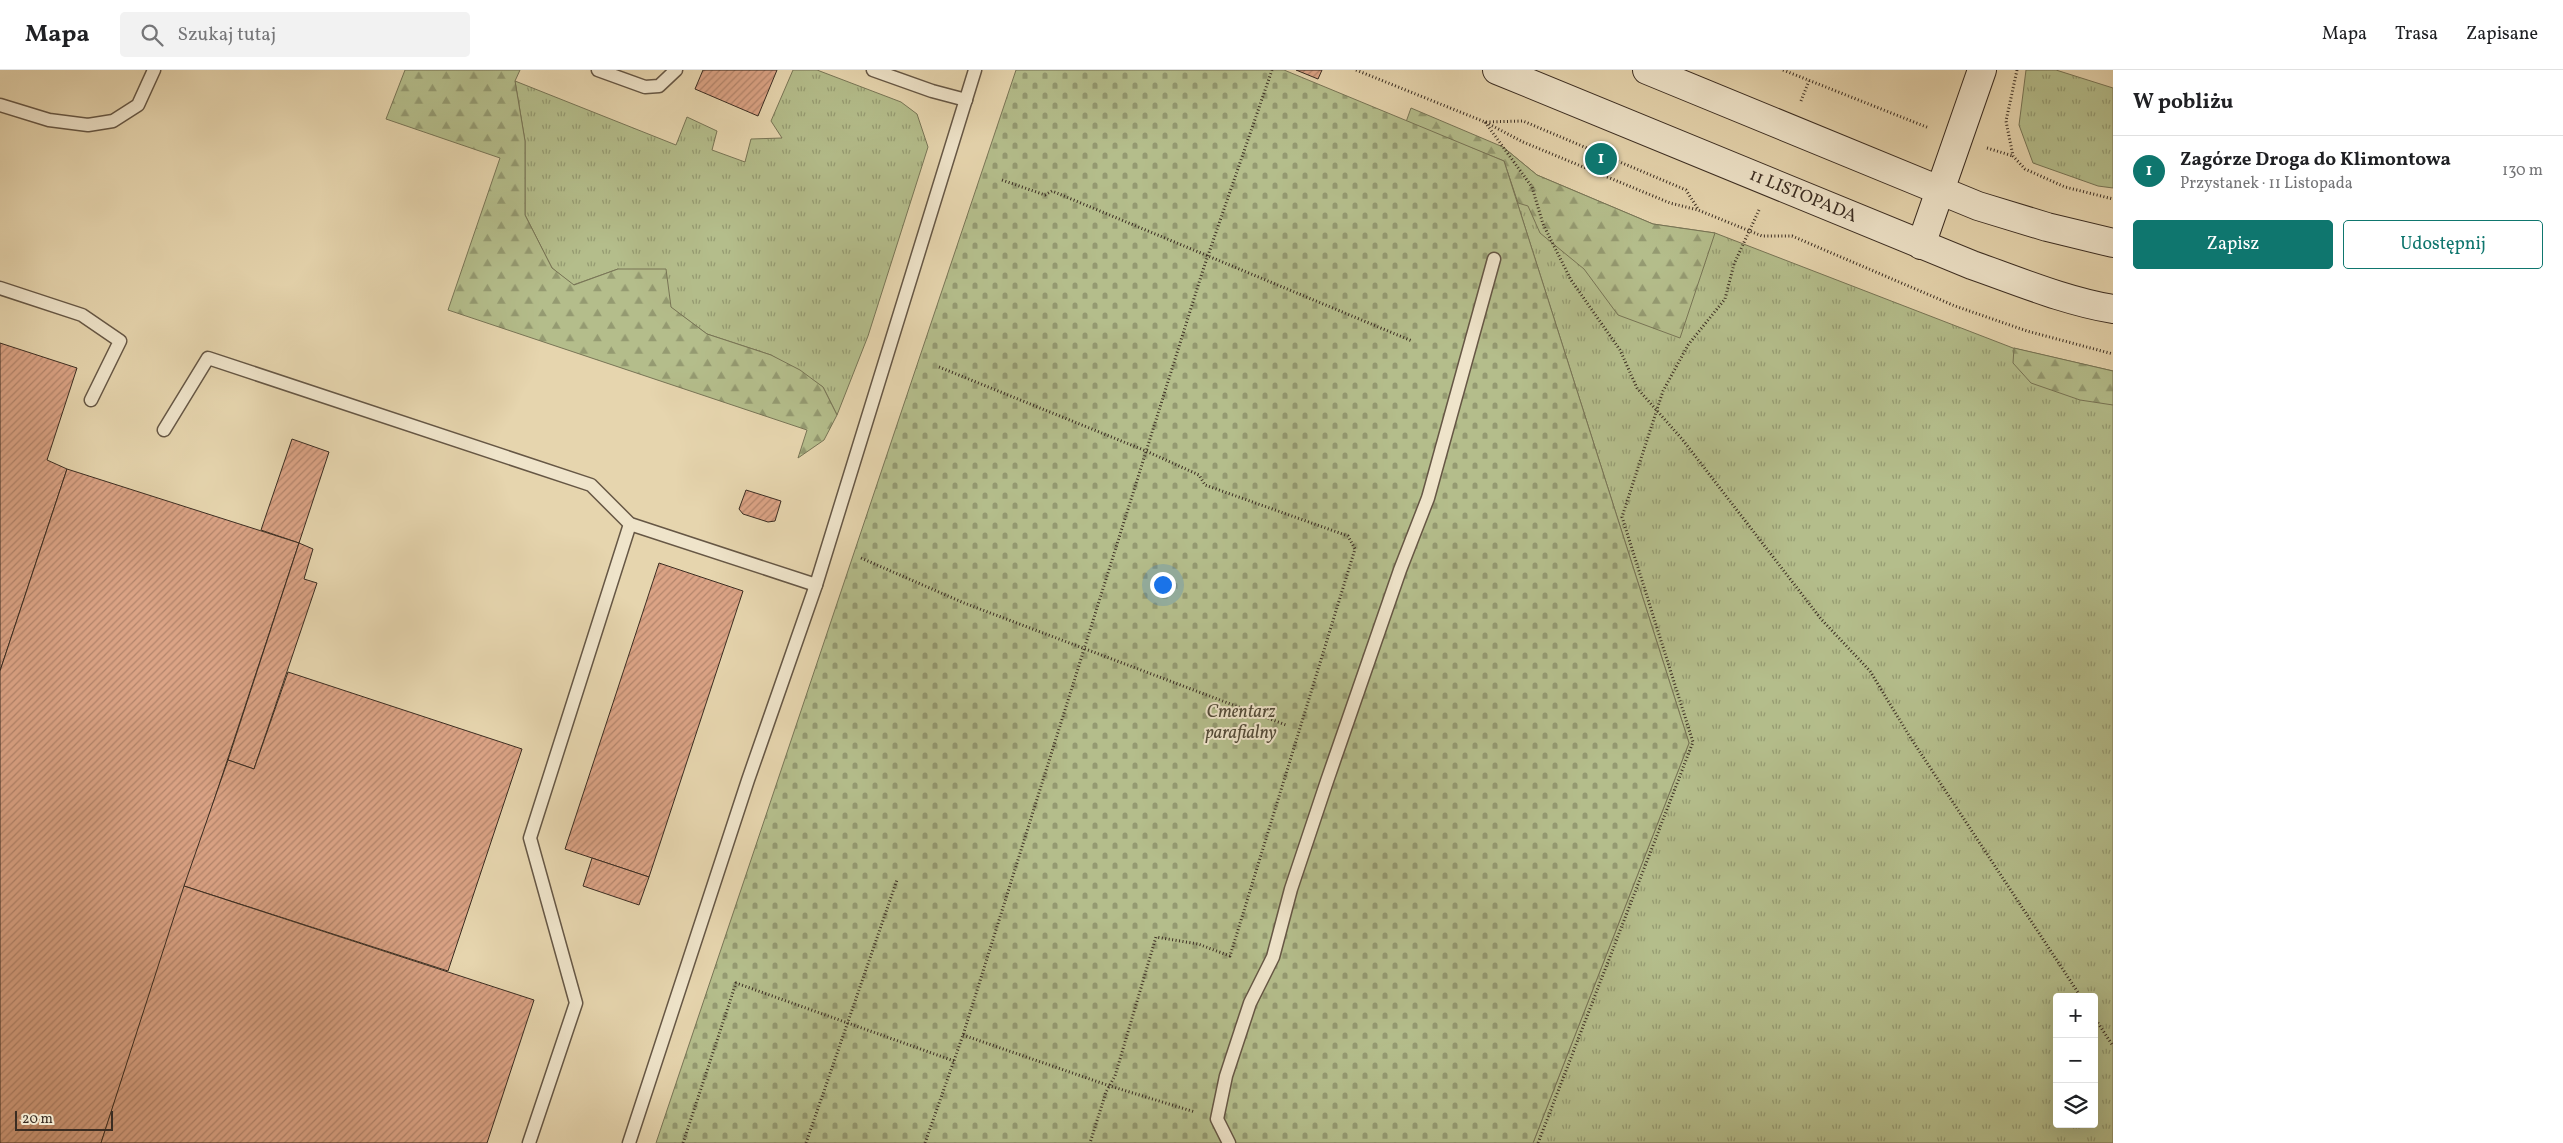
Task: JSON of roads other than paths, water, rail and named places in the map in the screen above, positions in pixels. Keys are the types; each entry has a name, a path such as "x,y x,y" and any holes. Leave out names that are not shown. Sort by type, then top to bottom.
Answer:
{"main road":[{"name":"11 LISTOPADA","path":"1497,70 1921,244 2028,285 2097,307 2113,309"},
{"path":"1648,70 1978,206 2113,243"},
{"path":"1921,244 1982,70"}],"lane":[{"path":"0,105 49,120 88,125 114,121 138,105 154,70"},
{"path":"598,70 645,87 659,86 676,70"},
{"path":"873,70 932,92 966,100"},
{"path":"629,1143 745,790 816,585 975,70"},
{"path":"1229,1143 1217,1119 1226,1076 1250,1003 1274,957 1291,889 1327,781 1400,570 1428,498 1494,259"},
{"path":"0,288 82,314 120,341 91,400"},
{"path":"164,430 208,358 591,485 630,524 816,585"},
{"path":"529,1143 576,1002 530,838 630,524"}],"place":[{"name":"Zagórze Droga do Klimontowa","path":"1601,159"}],"park label":[{"name":"Cmentarz parafialny","path":"1241,722"}]}
